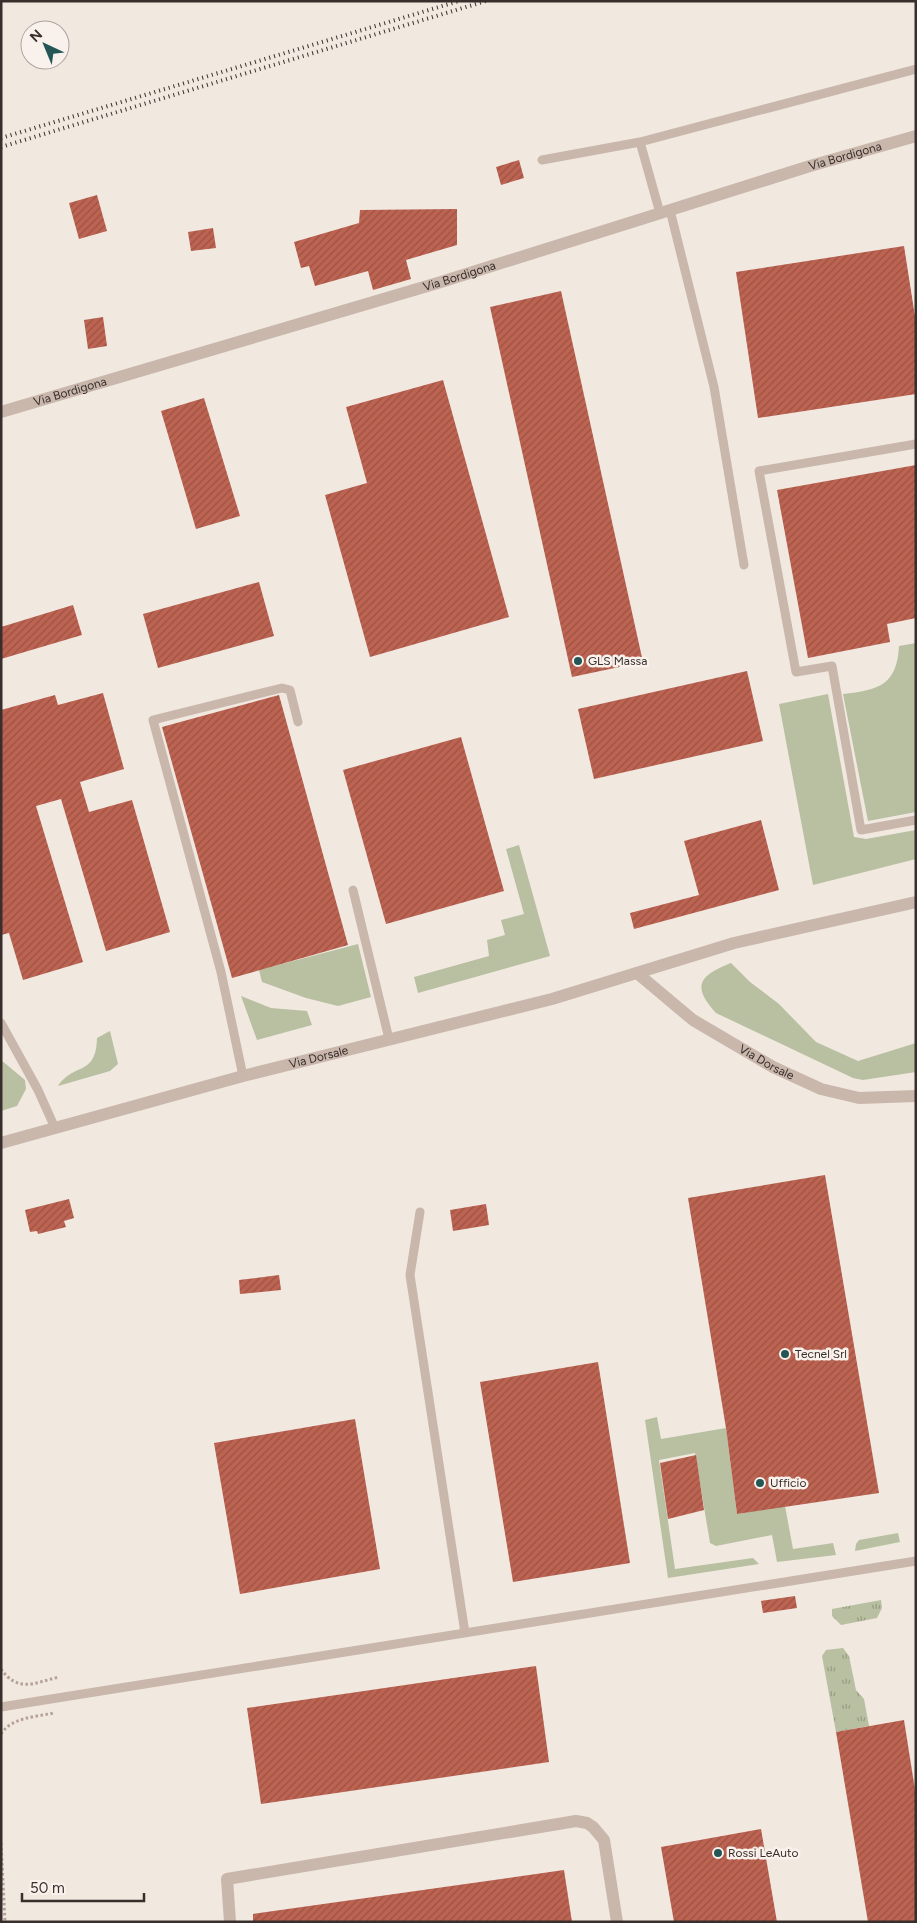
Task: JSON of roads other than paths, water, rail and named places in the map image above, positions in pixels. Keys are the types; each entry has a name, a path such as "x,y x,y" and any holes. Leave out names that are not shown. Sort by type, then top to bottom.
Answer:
{"street":[{"name":"Via Bordigona","path":"1,412 422,288 810,166 916,136"},
{"name":"Via Dorsale","path":"1,1143 243,1076 552,999 734,942 916,902"},
{"name":"Via Dorsale","path":"637,973 693,1020 774,1066 821,1089 859,1098 916,1096"},
{"path":"230,1922 227,1879 576,1821 587,1823 593,1827 604,1840 617,1922"}],"lane":[{"path":"542,160 640,142 916,69"},
{"path":"640,142 665,211 714,387 744,566"},
{"path":"916,444 759,472 796,672 832,666 861,830 916,820"},
{"path":"243,1076 221,972 153,720 282,688 290,690 298,722"},
{"path":"353,890 389,1039"},
{"path":"1,1023 38,1090 55,1128"},
{"path":"420,1212 410,1275 465,1633"},
{"path":"1,1707 916,1561"}],"railway":[{"path":"1,138 459,1"},
{"path":"1,147 486,1"}],"place":[{"name":"GLS Massa","path":"578,661"},
{"name":"Tecnel Srl","path":"785,1354"},
{"name":"Ufficio","path":"760,1483"},
{"name":"Rossi LeAuto","path":"718,1853"}]}
